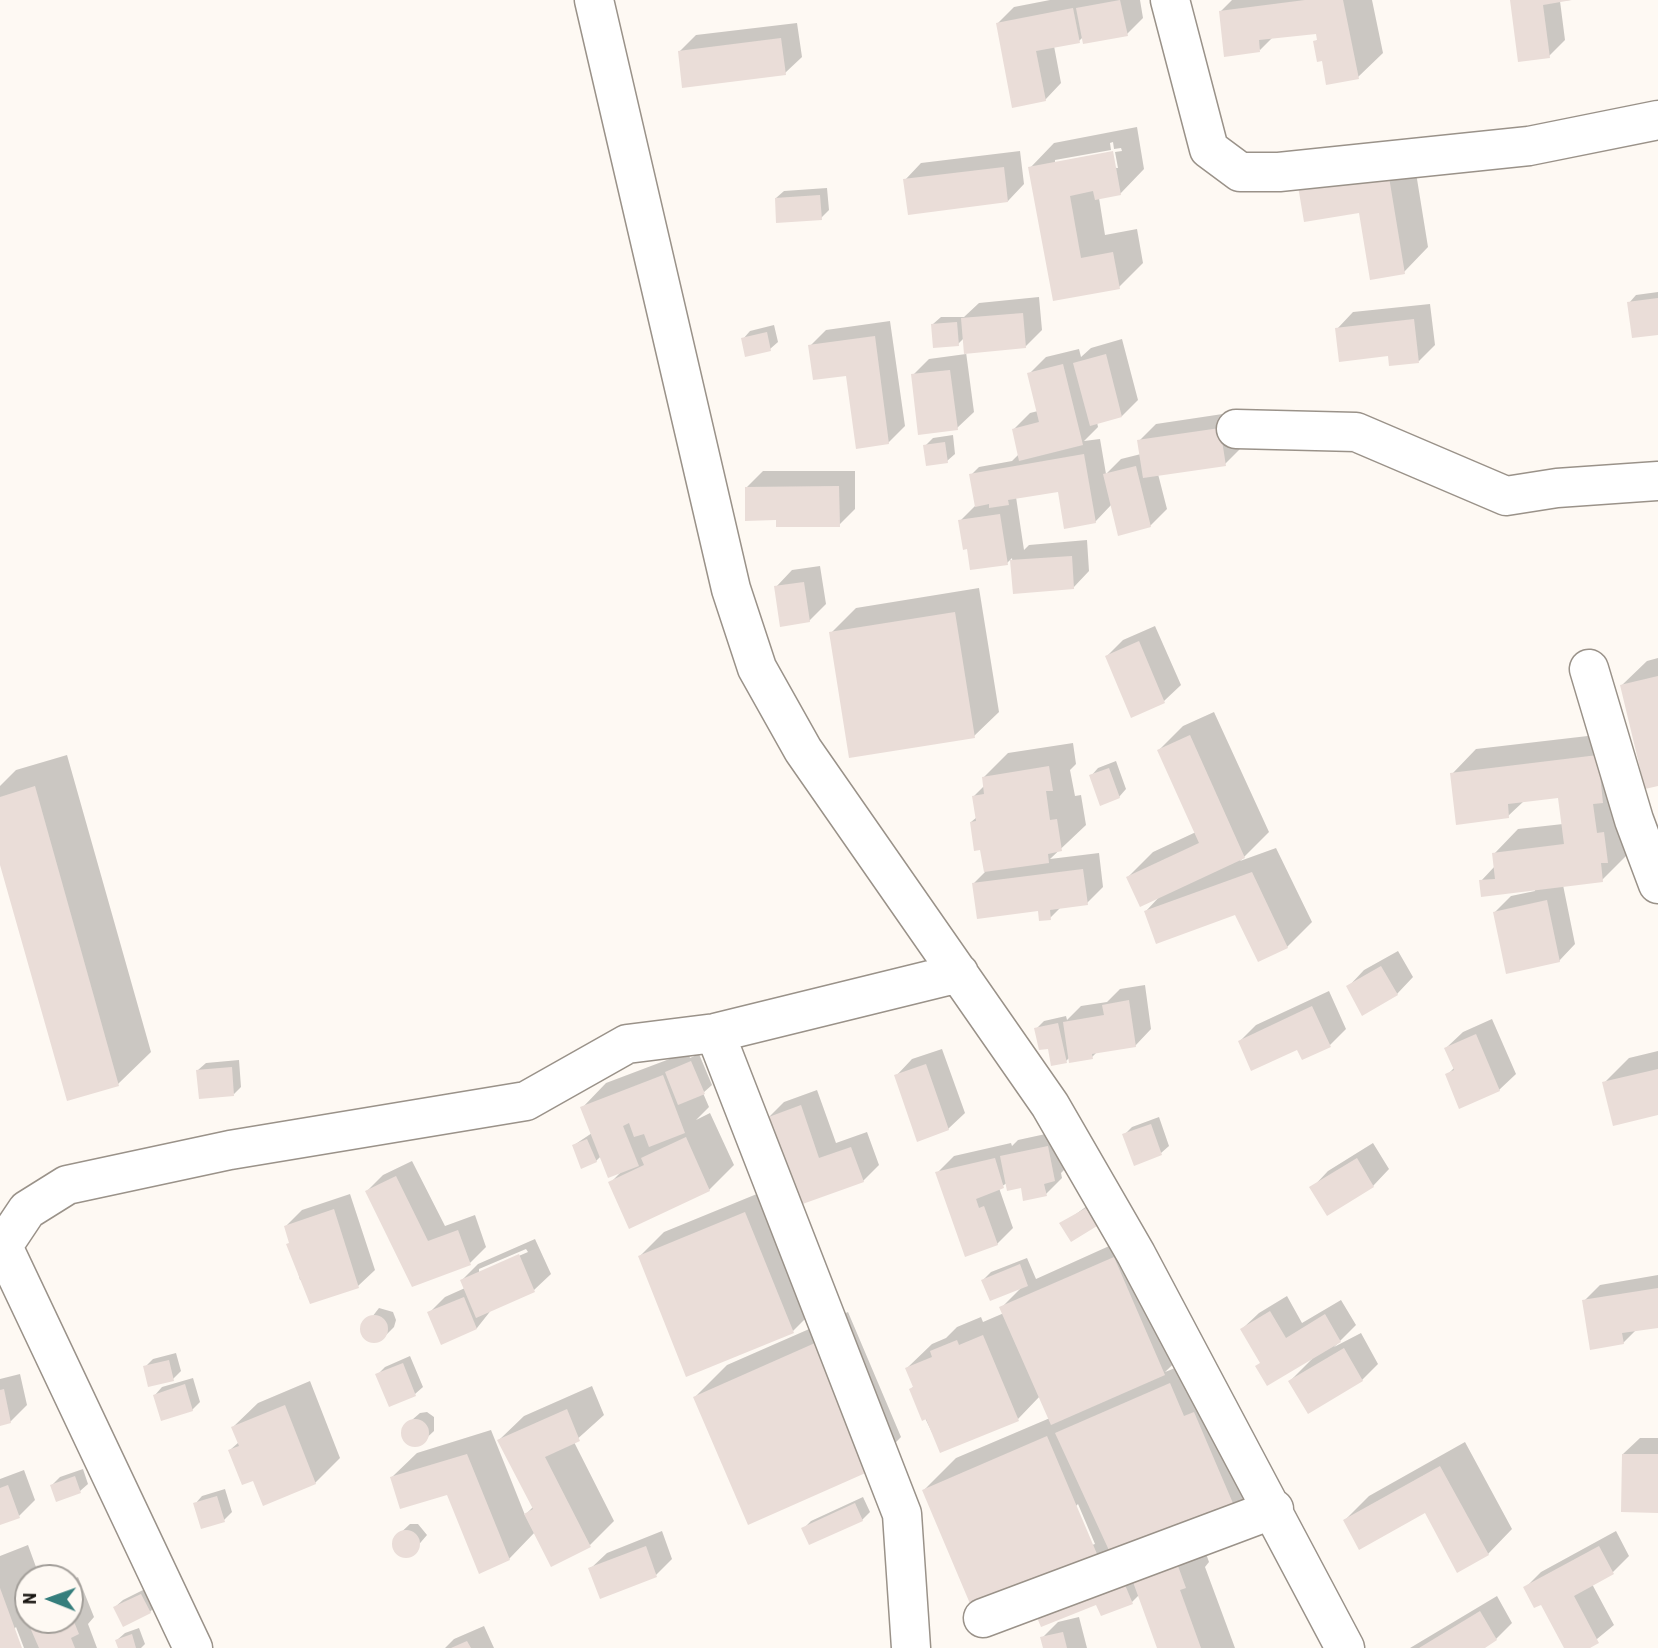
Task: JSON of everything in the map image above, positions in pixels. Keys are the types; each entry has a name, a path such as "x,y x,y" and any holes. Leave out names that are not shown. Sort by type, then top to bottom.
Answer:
{"street":[{"path":"594,0 731,589 757,668 803,750 1051,1105 1136,1254 1274,1509 1345,1648"},
{"path":"1170,0 1209,149 1240,172 1279,173 1529,146 1658,120"},
{"path":"1236,429 1356,432 1506,496 1556,488 1658,481"},
{"path":"1589,669 1646,816 1658,884"},
{"path":"193,1648 1,1243 27,1210 67,1185 230,1150 526,1101 627,1044 715,1033 959,972"},
{"path":"715,1033 902,1514 911,1648"},
{"path":"983,1618 1274,1509"}],"building":[{"path":"1120,0 1128,36 1083,44 1076,8"},
{"path":"1305,0 1343,0 1359,79 1326,85 1322,61 1317,62 1313,41 1317,40 1316,34 1259,40 1260,52 1224,57 1219,11"},
{"path":"1510,0 1572,0 1543,5 1550,58 1518,62"},
{"path":"1073,8 1080,43 1036,51 1046,101 1012,108 996,23"},
{"path":"781,38 786,75 682,88 678,51"},
{"path":"1113,151 1121,195 1095,200 1093,191 1070,196 1081,258 1113,252 1120,289 1053,301 1028,167"},
{"path":"1004,167 1008,202 908,215 903,179"},
{"path":"1388,171 1405,274 1370,280 1359,213 1304,222 1298,186"},
{"path":"820,195 822,220 776,223 775,198"},
{"path":"1658,298 1658,335 1632,338 1627,302"},
{"path":"1023,313 1026,348 964,354 961,318"},
{"path":"1414,319 1419,363 1389,366 1388,356 1339,362 1335,328"},
{"path":"957,322 959,346 933,348 931,324"},
{"path":"767,332 771,351 745,357 741,338"},
{"path":"875,336 889,444 856,449 846,376 813,380 808,345"},
{"path":"1106,354 1122,417 1090,426 1073,363"},
{"path":"1063,364 1083,445 1019,461 1012,429 1039,422 1027,373"},
{"path":"950,370 958,430 918,435 911,374"},
{"path":"1220,428 1226,466 1143,478 1137,440"},
{"path":"945,442 948,463 926,466 923,445"},
{"path":"1084,454 1096,523 1064,529 1058,492 1008,500 1009,505 989,508 989,504 975,507 969,474"},
{"path":"1136,466 1151,527 1118,536 1103,474"},
{"path":"839,486 840,527 776,527 776,520 745,521 745,487"},
{"path":"1000,514 1008,565 970,570 967,549 963,550 958,520"},
{"path":"1072,556 1074,589 1013,594 1010,560"},
{"path":"804,582 810,622 780,627 774,586"},
{"path":"955,612 975,738 849,758 829,632"},
{"path":"1139,641 1165,703 1131,718 1105,656"},
{"path":"1658,676 1658,786 1645,789 1620,685"},
{"path":"1190,735 1245,858 1140,907 1126,877 1199,843 1157,750"},
{"path":"1598,755 1603,803 1593,804 1597,833 1604,832 1608,863 1601,863 1603,882 1481,897 1479,880 1495,879 1492,853 1564,844 1558,798 1508,804 1509,818 1456,825 1450,773"},
{"path":"1049,766 1053,791 1046,791 1050,820 1057,819 1062,851 1048,854 1049,863 984,872 980,850 974,851 970,822 976,821 972,796 984,794 982,777"},
{"path":"1109,768 1120,798 1100,806 1089,775"},
{"path":"35,786 119,1086 67,1101 0,865 0,797"},
{"path":"1083,869 1088,905 1050,910 1051,920 1039,921 1038,911 977,919 972,883"},
{"path":"1252,872 1288,948 1258,962 1235,915 1156,944 1144,911"},
{"path":"1547,900 1560,962 1506,974 1493,912"},
{"path":"1381,966 1398,995 1362,1016 1346,986"},
{"path":"1129,1000 1136,1047 1092,1054 1093,1059 1069,1063 1063,1022 1104,1015 1102,1005"},
{"path":"1312,1006 1331,1047 1302,1060 1297,1050 1251,1071 1238,1041"},
{"path":"1058,1023 1067,1063 1051,1066 1048,1049 1039,1050 1034,1028"},
{"path":"1476,1034 1500,1091 1459,1109 1445,1074 1454,1070 1444,1048"},
{"path":"691,1061 705,1094 678,1105 665,1072"},
{"path":"926,1064 949,1130 917,1142 894,1075"},
{"path":"232,1067 234,1096 199,1099 196,1070"},
{"path":"1658,1069 1658,1115 1613,1126 1602,1082"},
{"path":"663,1075 685,1133 649,1147 644,1134 634,1137 629,1123 623,1126 639,1166 608,1178 580,1107"},
{"path":"801,1105 819,1158 851,1147 864,1182 797,1206 766,1118"},
{"path":"1151,1124 1162,1155 1134,1166 1122,1134"},
{"path":"686,1137 710,1191 629,1229 608,1182 644,1165 641,1158"},
{"path":"587,1139 597,1162 581,1169 572,1145"},
{"path":"1048,1146 1055,1181 1044,1184 1047,1196 1023,1201 1021,1188 1007,1191 1000,1156"},
{"path":"995,1158 1004,1188 976,1199 979,1208 984,1206 998,1245 965,1257 935,1172"},
{"path":"1357,1158 1374,1187 1327,1216 1309,1187"},
{"path":"396,1176 428,1241 458,1230 471,1265 412,1287 365,1191"},
{"path":"1086,1208 1097,1226 1071,1242 1059,1223"},
{"path":"334,1209 359,1288 310,1304 286,1244 289,1243 284,1226"},
{"path":"745,1212 794,1333 686,1377 638,1256"},
{"path":"519,1254 535,1292 476,1318 460,1280"},
{"path":"1114,1257 1165,1375 1051,1425 999,1307"},
{"path":"1020,1264 1028,1286 990,1301 981,1280"},
{"path":"1658,1288 1658,1328 1622,1333 1624,1344 1590,1350 1582,1300"},
{"path":"464,1297 477,1329 441,1345 427,1312"},
{"path":"1270,1311 1286,1338 1325,1314 1341,1342 1267,1386 1255,1366 1260,1363 1240,1329"},
{"path":"374,1315 384,1319 388,1329 384,1339 374,1343 364,1339 360,1329 364,1319"},
{"path":"983,1335 1019,1421 940,1453 926,1419 922,1421 909,1389 913,1387 905,1368 932,1357 930,1351 957,1340 959,1345"},
{"path":"815,1343 870,1471 748,1525 693,1397"},
{"path":"1344,1348 1363,1381 1308,1414 1288,1381"},
{"path":"169,1360 174,1381 148,1387 143,1366"},
{"path":"403,1363 416,1396 389,1407 375,1374"},
{"path":"1170,1383 1184,1416 1194,1412 1238,1515 1113,1559 1055,1433"},
{"path":"185,1384 193,1411 161,1421 153,1395"},
{"path":"4,1389 11,1423 0,1426 0,1390"},
{"path":"285,1405 316,1484 263,1506 253,1481 242,1485 228,1450 239,1446 231,1427"},
{"path":"567,1409 580,1441 545,1457 591,1547 551,1567 524,1514 533,1509 497,1440"},
{"path":"415,1419 425,1423 429,1433 425,1443 415,1447 405,1443 401,1433 405,1423"},
{"path":"1047,1436 1100,1561 971,1606 922,1490"},
{"path":"467,1454 510,1560 479,1574 447,1495 400,1509 390,1477"},
{"path":"1622,1454 1658,1454 1658,1513 1621,1512"},
{"path":"1440,1466 1489,1555 1457,1573 1425,1513 1359,1550 1343,1520"},
{"path":"75,1476 81,1493 56,1502 50,1485"},
{"path":"8,1485 20,1518 0,1525 0,1488"},
{"path":"217,1496 225,1522 201,1529 193,1503"},
{"path":"855,1503 863,1521 809,1545 801,1528"},
{"path":"406,1530 416,1534 420,1544 416,1554 406,1558 396,1554 392,1544 396,1534"},
{"path":"646,1546 657,1577 600,1599 588,1568"},
{"path":"1599,1546 1614,1574 1574,1596 1599,1643 1590,1648 1564,1648 1541,1605 1534,1608 1523,1587"},
{"path":"1174,1555 1186,1588 1180,1590 1201,1648 1157,1648 1129,1571"},
{"path":"1120,1573 1133,1604 1101,1616 1096,1605 1041,1627 1033,1608"},
{"path":"0,1588 14,1626 14,1634 17,1634 22,1648 0,1648"},
{"path":"141,1594 151,1613 123,1627 113,1607"},
{"path":"1480,1611 1497,1640 1485,1648 1419,1648"},
{"path":"1063,1632 1067,1648 1043,1648 1040,1637"},
{"path":"33,1634 79,1634 71,1638 75,1648 39,1648"},
{"path":"132,1634 136,1648 118,1648 115,1640"},
{"path":"467,1641 471,1648 451,1648"}]}
